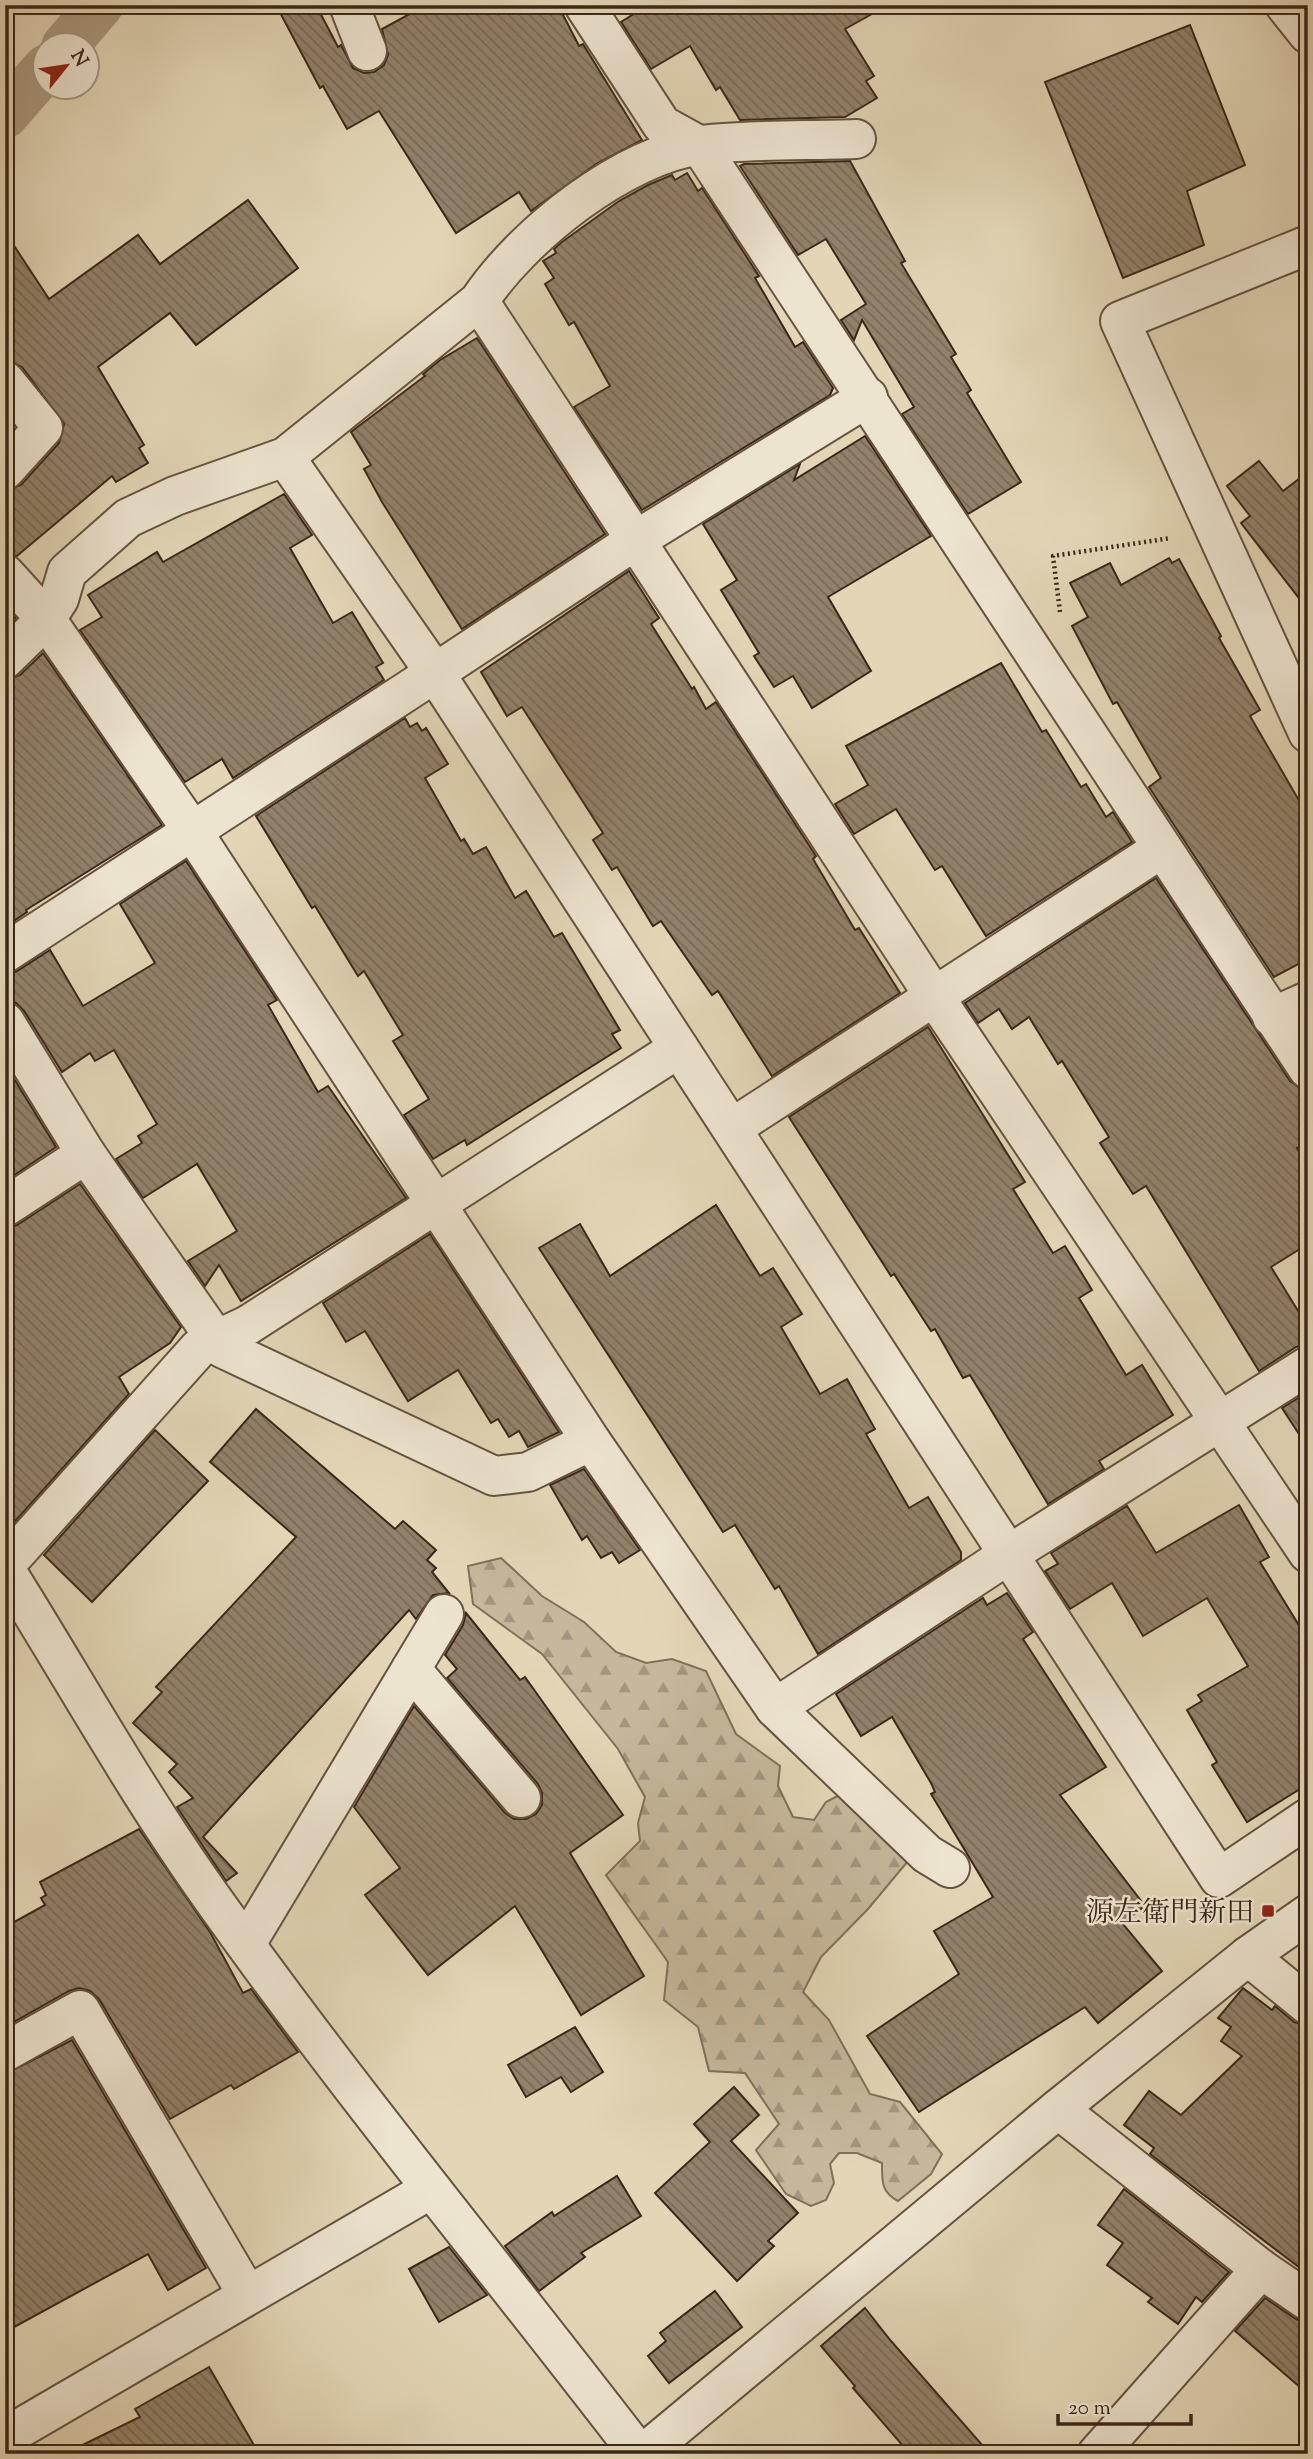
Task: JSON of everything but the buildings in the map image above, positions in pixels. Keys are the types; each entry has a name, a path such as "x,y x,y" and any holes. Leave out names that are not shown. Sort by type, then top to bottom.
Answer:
{"street":[{"path":"349,5 367,51"},
{"path":"584,5 662,125 700,146 868,397 1161,849 1308,1069"},
{"path":"1285,5 1308,34"},
{"path":"5,659 47,619 59,599 67,572 128,518 175,496 285,457 479,301 496,276 566,211 639,164 700,146 856,139"},
{"path":"1308,245 1120,321 1308,733"},
{"path":"479,301 934,996 1308,1553"},
{"path":"5,381 43,428 5,470"},
{"path":"5,953 636,540 868,397"},
{"path":"285,457 435,673 1219,1878 1308,1818"},
{"path":"5,574 47,619 192,832 438,1203 591,1441 775,1708 927,1854 950,1868"},
{"path":"732,1128 1161,849"},
{"path":"1272,1017 1308,1001"},
{"path":"5,1022 86,1154 222,1349 494,1476 528,1472 591,1441"},
{"path":"679,1048 248,1325 199,1348 10,1561 153,1810 246,1944 431,2189 480,2247 641,2454 1058,2109 1248,1956 1308,1914"},
{"path":"5,1206 86,1154"},
{"path":"775,1708 1010,1553 1308,1366"},
{"path":"246,1944 444,1614"},
{"path":"411,1669 521,1798"},
{"path":"1248,1956 1308,2004"},
{"path":"5,2052 80,2010 247,2294"},
{"path":"1058,2109 1261,2269 1308,2301"},
{"path":"5,2437 431,2189"},
{"path":"1097,2454 1261,2269"}],"path":[{"path":"1061,617 1053,556 1214,532"}],"green space":[{"path":"501,1558 542,1596 584,1622 616,1652 646,1663 672,1659 706,1671 736,1734 780,1766 778,1786 793,1817 814,1820 826,1802 843,1793 908,1861 868,1909 821,1957 803,1992 829,2020 870,2094 900,2102 942,2154 931,2174 898,2201 885,2190 882,2163 857,2153 839,2153 830,2164 834,2183 826,2200 811,2206 786,2194 756,2150 779,2124 745,2073 709,2071 698,2027 664,2000 668,1962 606,1875 640,1841 638,1823 645,1797 618,1749 542,1654 473,1604 468,1566"}],"waterway":[{"path":"77,32 100,5"},
{"path":"5,115 32,84"}],"place":[{"name":"源左衛門新田","path":"1268,1911"}]}
